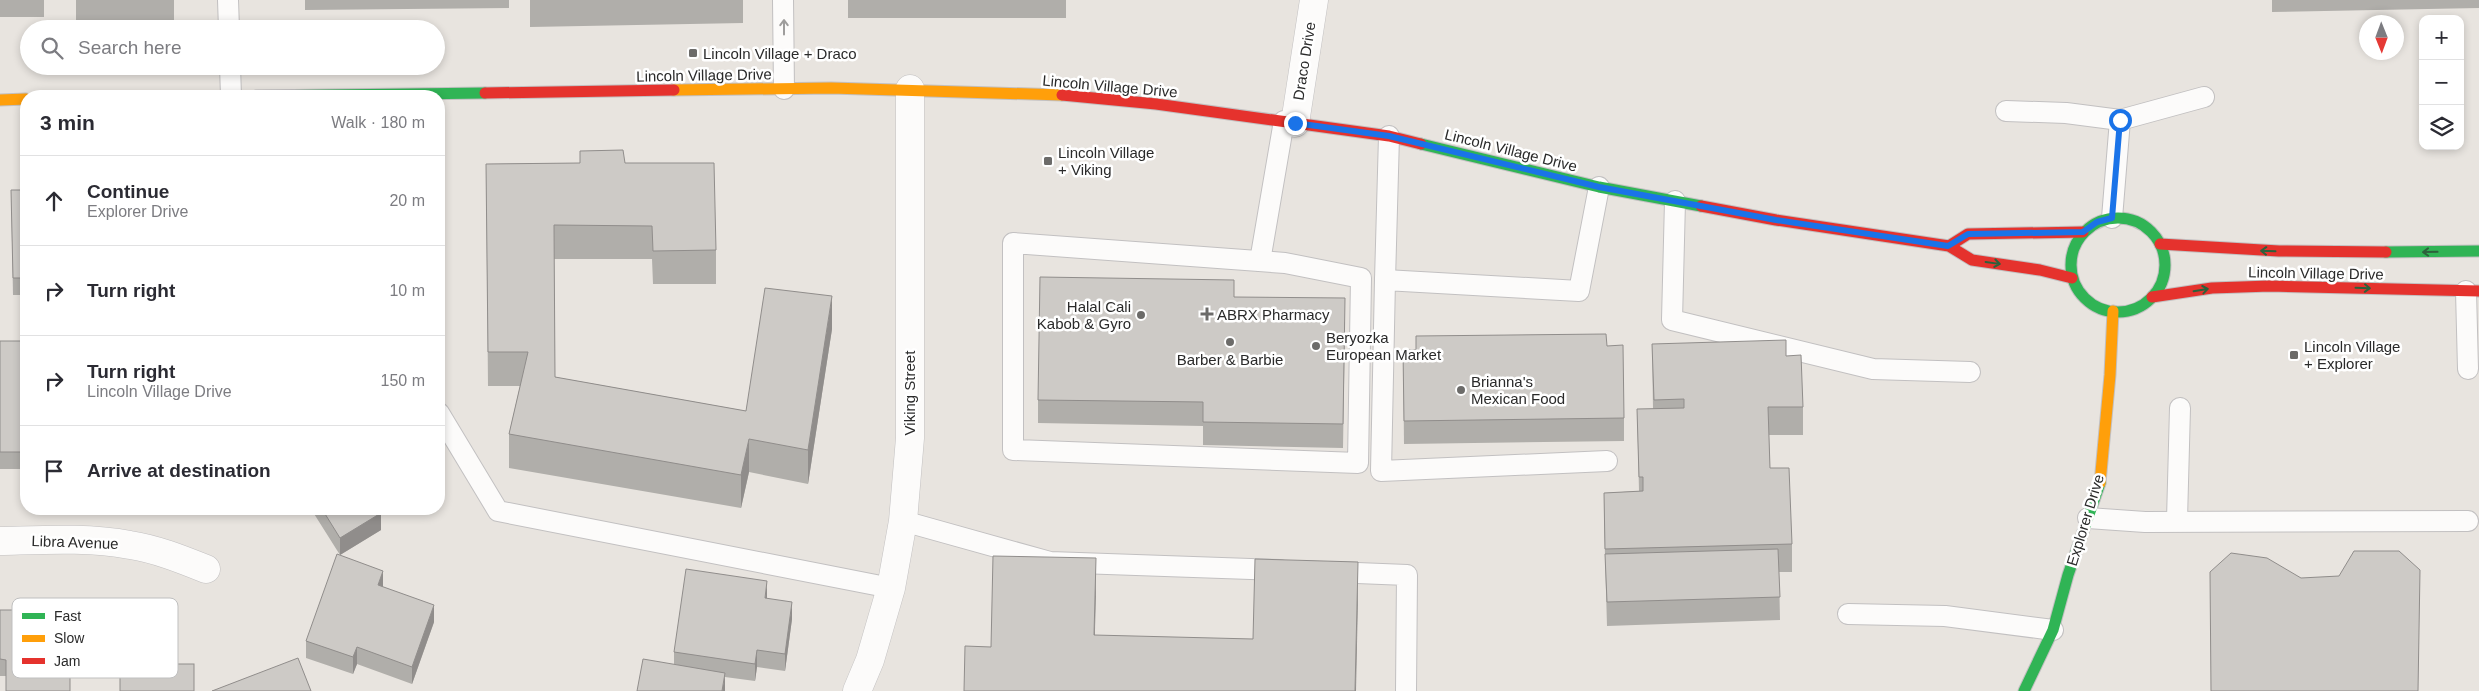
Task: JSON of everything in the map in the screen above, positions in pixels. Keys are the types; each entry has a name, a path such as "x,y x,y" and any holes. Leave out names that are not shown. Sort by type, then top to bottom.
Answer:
{"street":[{"name":"Draco Drive","path":"1290,122 1314,0"},
{"name":"Lincoln Village Drive","path":"445,94 910,89 1063,95 1156,104 1389,136 1599,187 1776,220 1948,246 1972,260 2040,270 2072,278"},
{"name":"Viking Street","path":"857,691 870,660 891,588 903,521 910,438 910,89"},
{"path":"0,100 20,100"},
{"path":"2112,218 2129,219 2144,225 2156,237 2164,252 2165,268 2162,284 2152,297 2139,307 2123,312 2113,311 2092,304 2080,293 2072,278 2070,262 2074,246 2083,232 2097,222 2112,218"},
{"path":"1948,246 1968,234 2083,232"},
{"name":"Lincoln Village Drive","path":"2160,244 2328,254 2479,251"},
{"name":"Lincoln Village Drive","path":"2152,297 2212,288 2270,286 2473,291"},
{"name":"Explorer Drive","path":"2024,691 2053,630 2100,483 2110,376 2113,311"},
{"name":"Libra Avenue","path":"0,540 90,540 130,544 169,554 206,569"}],"lane":[{"path":"228,0 229,20"},
{"path":"783,0 784,89"},
{"path":"230,75 230,90"},
{"path":"2006,111 2066,113 2120,120 2204,97"},
{"path":"2112,218 2120,120"},
{"path":"1260,261 1290,122"},
{"path":"1389,136 1381,471 1607,461"},
{"path":"1385,280 1579,291 1599,187"},
{"path":"1675,202 1672,320 1873,369 1970,372"},
{"path":"1013,243 1260,261 1285,263 1361,278 1358,463 1013,450 1013,243"},
{"path":"2468,369 2473,291"},
{"path":"2177,520 2180,408"},
{"path":"445,423 498,511 891,588"},
{"path":"2088,518 2123,522 2177,520 2468,521"},
{"path":"903,521 1050,562 1407,575 1406,691"},
{"path":"1848,614 1944,616 2053,630"}],"building":[{"path":"623,150 625,163 714,163 716,250 653,251 652,226 554,225 555,377 746,411 765,288 832,296 808,450 749,439 741,475 509,434 528,352 488,352 486,164 580,163 580,151"},
{"path":"11,190 20,190 20,278 13,278"},
{"path":"1040,277 1234,280 1234,297 1345,298 1343,424 1203,422 1203,402 1038,400"},
{"path":"1606,334 1607,346 1623,345 1624,418 1404,421 1403,350 1416,350 1416,336"},
{"path":"1786,340 1786,356 1801,355 1803,407 1768,407 1770,468 1789,468 1792,544 1605,549 1604,493 1643,491 1643,477 1639,477 1637,409 1684,408 1684,399 1654,400 1652,344"},
{"path":"0,341 20,341 20,452 0,452"},
{"path":"326,515 378,515 340,538"},
{"path":"1778,549 1780,597 1607,602 1605,554"},
{"path":"2354,551 2399,551 2420,570 2418,691 2211,691 2210,572 2231,553 2267,558 2301,578 2339,576"},
{"path":"337,554 383,571 378,585 434,605 412,667 357,647 353,657 306,641"},
{"path":"993,556 1096,558 1094,635 1253,639 1255,559 1358,562 1355,691 964,691 965,646 991,647"},
{"path":"686,569 767,581 765,598 792,602 785,654 757,650 755,664 674,652"},
{"path":"0,610 12,610 12,678 70,678 70,691 6,691 6,660 0,659"},
{"path":"298,658 311,691 212,691"},
{"path":"643,659 725,673 722,691 637,691"},
{"path":"178,664 194,664 194,691 120,691 120,678 178,678"}],"traffic: fast":[{"path":"445,94 485,93"},
{"path":"1421,144 1599,187 1701,206"},
{"path":"2118,218 2136,222 2151,232 2161,247 2165,265 2161,283 2151,298 2136,308 2118,312 2100,308 2085,298 2075,283 2071,265 2075,247 2085,232 2100,222 2118,218"},
{"path":"2386,252 2479,251"},
{"path":"2024,691 2053,630 2068,575 2100,483"}],"traffic: slow":[{"path":"674,90 831,88 1062,95"},
{"path":"0,100 20,99"},
{"path":"2100,483 2110,375 2113,311"}],"traffic: jam":[{"path":"485,93 674,90"},
{"path":"1062,95 1156,104 1389,136 1421,144"},
{"path":"1701,206 1776,220 1949,246 1972,260 2040,270 2072,278"},
{"path":"1949,246 1968,234 2083,232"},
{"path":"2160,244 2279,251 2386,252"},
{"path":"2152,297 2212,288 2270,286 2479,291"}],"place":[{"name":"Lincoln Village + Draco","path":"693,53"},
{"name":"Lincoln Village + Viking","path":"1048,161"},
{"name":"ABRX Pharmacy","path":"1207,314"},
{"name":"Halal Cali Kabob & Gyro","path":"1141,315"},
{"name":"Barber & Barbie","path":"1230,342"},
{"name":"Beryozka European Market","path":"1316,346"},
{"name":"Lincoln Village + Explorer","path":"2294,355"},
{"name":"Brianna's Mexican Food","path":"1461,390"}],"route":[{"path":"1295,123 1389,136 1599,187 1776,220 1948,246 1968,234 2083,232 2097,222 2112,218 2120,120"}]}
